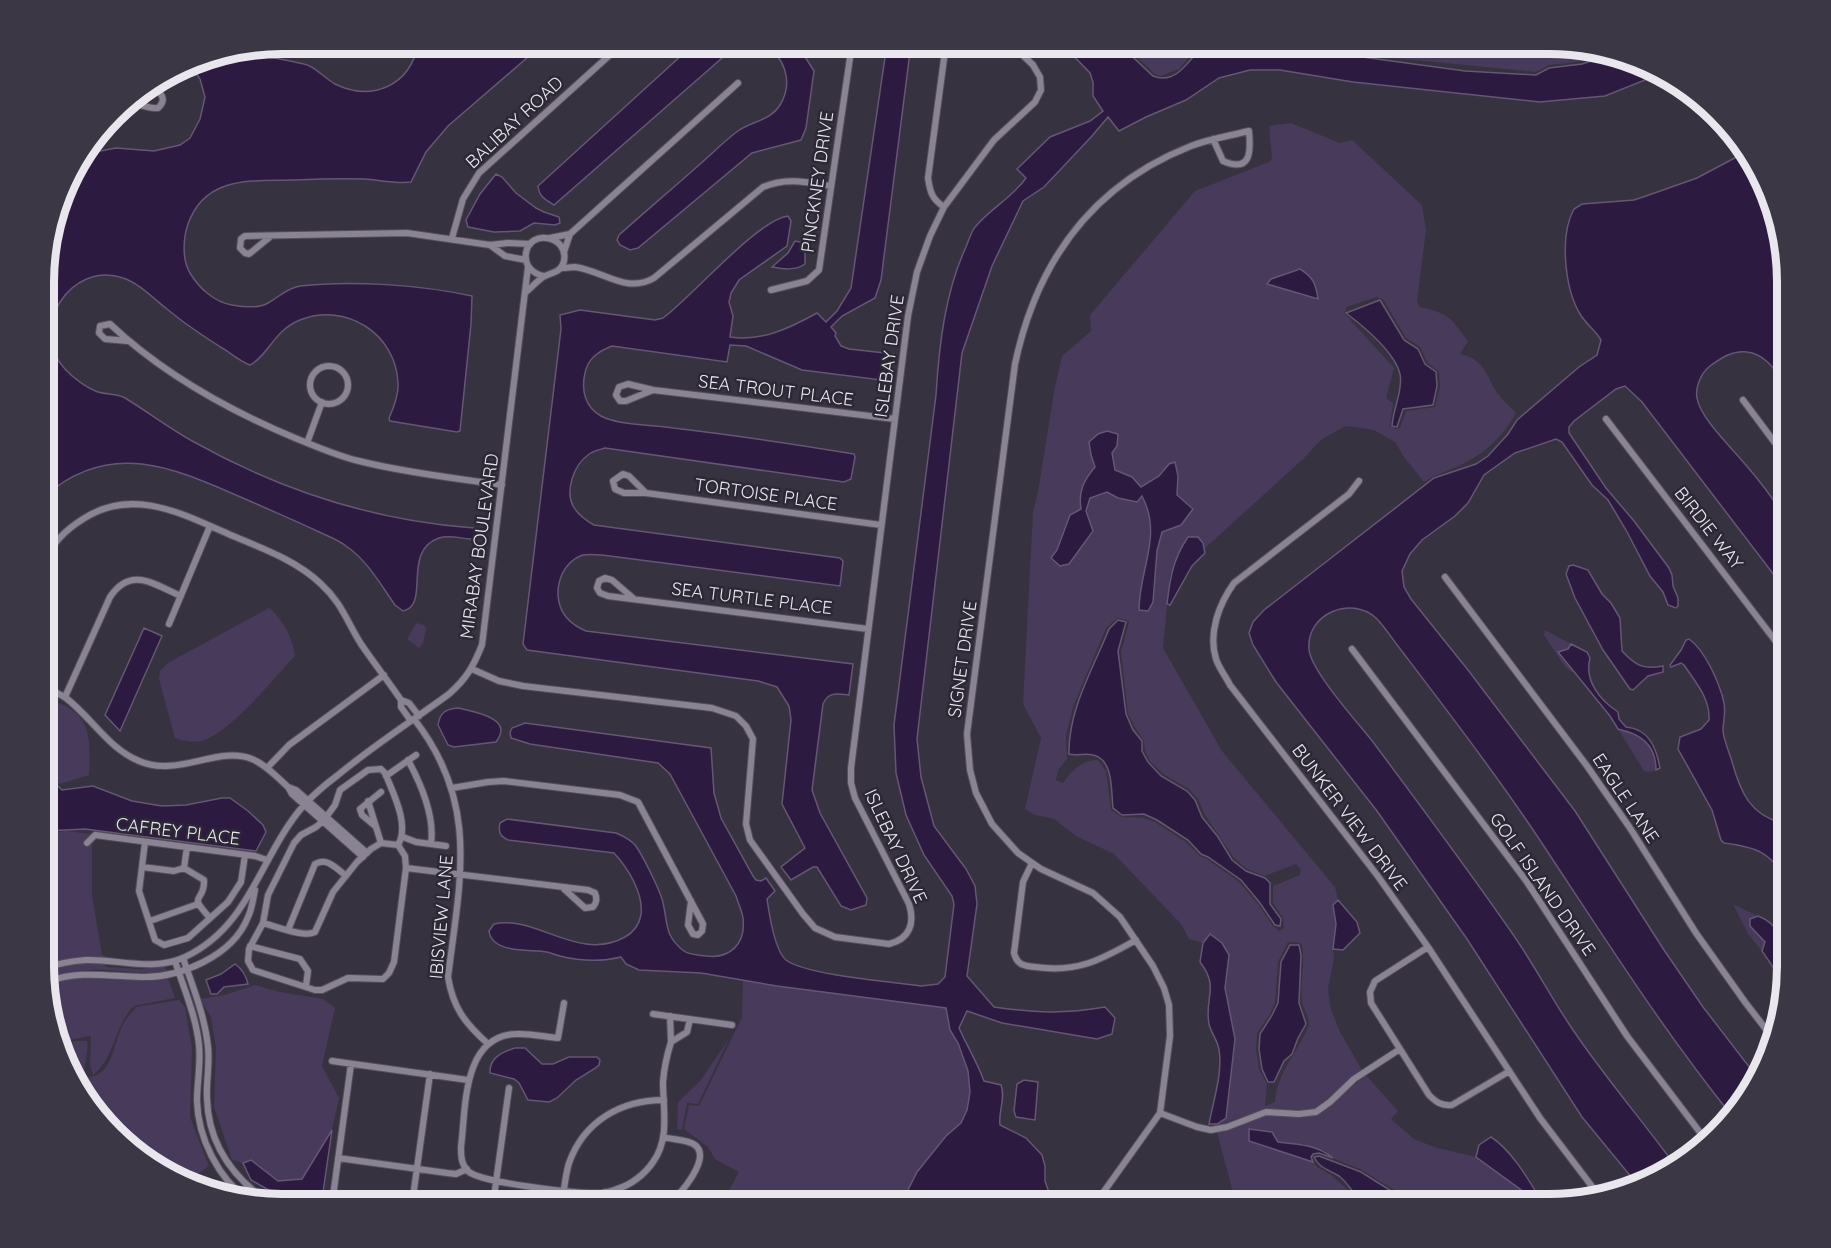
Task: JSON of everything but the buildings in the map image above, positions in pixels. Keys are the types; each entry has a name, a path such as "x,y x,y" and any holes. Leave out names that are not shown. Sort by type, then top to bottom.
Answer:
{"street":[{"name":"BALIBAY ROAD","path":"452,238 463,199 479,173 611,54"},
{"name":"PINCKNEY DRIVE","path":"771,290 807,281 819,270 851,54"},
{"path":"944,207 931,194 928,178 945,54"},
{"name":"ISLEBAY DRIVE","path":"472,669 499,681 523,686 712,708 736,716 746,726 753,739 746,813 750,840 803,914 815,928 835,937 889,944 906,937 911,927 912,916 909,904 855,798 851,783 851,768 908,316 917,272 944,207 994,140 1035,102 1041,90 1040,76 1021,54"},
{"path":"270,237 249,254 240,248 240,239 245,236 407,233 490,245 530,244 539,238 570,234 738,83"},
{"name":"SIGNET DRIVE","path":"1103,1194 1160,1113 1170,1036 1170,1012 1164,988 1153,966 1120,916 1093,893 1032,863 1018,853 992,824 976,792 970,770 967,734 1015,363 1026,319 1051,263 1063,244 1091,211 1114,191 1142,171 1173,154 1213,139 1248,131 1250,156 1239,164 1223,161 1213,139"},
{"path":"528,267 533,272 544,276 551,275 561,268 574,267 622,283 634,285 646,283 763,187 790,180 831,186"},
{"path":"561,268 570,234"},
{"path":"550,238 556,240 574,267"},
{"path":"503,255 505,243"},
{"name":"MIRABAY BOULEVARD","path":"54,978 63,975 86,973 160,976 187,970 220,952 238,934 248,918 255,887 267,860 288,825 306,803 353,762 449,694 472,669 482,645 528,267 526,260 530,244"},
{"path":"490,245 503,255 526,260"},
{"path":"525,293 544,276"},
{"path":"128,341 208,396 251,419 307,442 357,461 502,485"},
{"path":"329,366 335,367 344,374 348,386 339,401 327,404 322,402 312,394 310,381 317,370 329,366"},
{"name":"SEA TROUT PLACE","path":"653,390 626,401 620,401 616,395 619,387 628,384 653,390 895,419"},
{"path":"1743,400 1777,446"},
{"path":"307,442 322,402"},
{"name":"BIRDIE WAY","path":"1606,419 1777,643"},
{"name":"TORTOISE PLACE","path":"646,493 629,476 623,474 613,481 615,489 624,493 646,493 881,525"},
{"name":"BUNKER VIEW DRIVE","path":"1359,481 1349,494 1234,583 1222,600 1213,637 1216,660 1230,685 1377,875 1428,947 1508,1072 1594,1190"},
{"name":"IBISVIEW LANE","path":"54,547 72,526 90,514 122,505 156,506 275,554 300,567 320,582 345,612 360,643 401,700 401,707 415,719 441,760 452,788 461,835 460,875 448,977 460,1016 487,1043"},
{"path":"169,624 210,526"},
{"name":"EAGLE LANE","path":"1444,577 1587,766 1630,828 1696,933 1767,1031"},
{"name":"SEA TURTLE PLACE","path":"633,598 612,580 605,578 599,581 597,588 600,593 633,598 868,628"},
{"path":"65,697 110,597 117,587 126,580 136,579 147,581 181,596"},
{"name":"GOLF ISLAND DRIVE","path":"1352,649 1527,882 1627,1036 1702,1135"},
{"path":"267,768 289,745 384,675"},
{"path":"54,692 65,697 114,747 139,762 175,767 234,755 253,759 288,787 296,790 306,803 365,855"},
{"path":"386,776 416,755"},
{"path":"408,760 420,785 428,812 431,844"},
{"path":"381,769 386,776 403,826 403,837 398,845 405,856 406,868 394,962 383,979 348,978 322,990 252,970 248,961 250,946 263,923 268,895 294,843 301,835 324,819 335,805 340,790 368,770 381,769"},
{"path":"452,788 488,782 504,782 620,795 638,802 691,901 703,924 702,931 698,935 689,929 691,901"},
{"path":"375,826 359,811 362,806 381,792"},
{"path":"368,801 381,843"},
{"name":"CAFREY PLACE","path":"87,843 95,836 246,855 267,860"},
{"path":"403,837 416,842 446,846"},
{"path":"145,842 139,891 155,940 164,945 188,938 228,902 242,882 246,855"},
{"path":"263,923 304,934 315,932 333,892 365,855 381,843 398,845"},
{"path":"184,868 187,847"},
{"path":"288,930 315,864 328,862 346,876"},
{"path":"1032,863 1023,882 1014,953 1020,964 1053,970 1070,969 1090,964 1136,940"},
{"path":"142,867 174,871 184,868 204,880 203,889 197,901 210,918"},
{"path":"406,868 588,890 595,893 597,899 595,904 593,907 585,908 563,888"},
{"name":"MIRABAY BOULEVARD","path":"54,965 86,960 145,965 183,958 213,939 231,921 255,887"},
{"path":"150,921 198,904"},
{"path":"250,946 300,959 308,971 306,986"},
{"path":"1428,947 1375,981 1370,992 1371,1002 1429,1095 1445,1106 1460,1102 1508,1072"},
{"path":"183,958 206,1030 209,1061 206,1099 212,1131 229,1167 253,1192"},
{"path":"175,961 197,1030 200,1061 197,1100 201,1131 209,1152 220,1170 238,1190"},
{"path":"564,1003 558,1038 514,1034 487,1043 479,1055 468,1080 461,1147 461,1158 467,1169 478,1176 584,1192 620,1189 637,1179 653,1163 660,1150 663,1137 664,1070 671,1042 670,1016"},
{"path":"653,1014 732,1025"},
{"path":"671,1042 687,1032 690,1019"},
{"path":"1160,1113 1211,1130 1227,1127 1266,1112 1299,1114 1316,1112 1354,1079 1400,1049"},
{"path":"332,1062 468,1080"},
{"path":"333,1194 351,1064"},
{"path":"413,1194 430,1074"},
{"path":"494,1194 508,1088"},
{"path":"563,1194 568,1165 590,1127 619,1107 643,1101 664,1100"},
{"path":"663,1137 694,1144 701,1157 686,1186 678,1194"},
{"path":"338,1158 456,1174 467,1169"}],"shaded area":[{"path":"415,54 531,54 448,126 426,152 411,182 338,179 231,184 206,197 196,208 186,230 185,255 187,268 202,289 219,301 236,306 260,306 295,287 342,283 431,289 472,296 460,431 390,421 398,392 395,365 378,336 365,326 350,319 334,315 317,315 291,324 262,356 250,365 189,326 135,284 123,278 104,275 87,279 72,288 60,302 54,316 54,267 58,238 71,195 92,155 95,152 116,148 154,151 180,145 190,138 200,119 205,97 200,79 195,71 238,58 261,56 308,65 335,84 362,91 375,90 398,80"},
{"path":"683,54 727,54 554,205 543,198 538,186"},
{"path":"803,54 814,71 806,128 801,140 752,153 638,248 630,250 620,245 617,240 619,235 723,143 743,128 766,118 776,110 784,96 786,78 785,70 776,55"},
{"path":"886,54 910,54 881,280 875,298 842,316 831,327 841,346 894,354 889,381 802,370 746,346 730,345 727,362 612,346 591,359 584,379 584,392 591,408 608,419 854,454 851,479 844,482 605,448 592,452 583,459 572,478 570,493 577,512 594,525 840,558 843,561 840,586 602,555 583,555 574,559 562,573 558,592 562,610 567,618 586,631 853,664 849,695 831,695 823,704 812,790 820,813 867,898 866,905 851,910 841,906 817,867 791,880 781,867 805,848 782,804 791,720 789,706 777,687 758,681 527,650 523,644 561,329 560,315 580,310 655,320 663,318 759,231 788,216 791,221 787,246 739,280 731,293 729,302 733,316 730,337 764,336 786,329 817,313 826,322 837,311 851,288"},
{"path":"1072,54 1130,54 1153,76 1162,78 1176,74 1196,54 1340,54 1465,71 1536,75 1549,68 1582,64 1597,59 1636,71 1650,78 1605,96 1540,102 1353,82 1280,70 1250,70 1219,78 1186,100 1119,131 1108,117 1044,187 1023,201 992,266 962,353 917,739 921,777 934,826 966,869 975,886 977,904 967,976 994,1007 1050,1012 1105,1007 1115,1018 1112,1034 1097,1039 1002,1023 967,1011 959,1028 984,1081 1001,1085 1003,1095 1000,1125 1026,1138 1042,1155 1045,1181 1050,1194 906,1194 917,1172 946,1136 961,1123 967,1110 970,1092 968,1071 958,1043 950,1030 946,1008 777,986 701,973 639,970 626,964 621,957 606,960 583,960 547,952 513,949 497,944 489,931 494,924 510,923 526,925 574,942 591,945 608,943 631,933 641,915 640,899 634,882 614,853 508,840 501,835 499,829 500,823 507,819 616,833 631,841 642,856 659,891 670,934 686,952 694,955 715,956 729,952 739,942 743,927 736,896 670,774 658,763 530,744 511,738 510,732 512,728 525,723 711,748 714,793 721,818 753,876 756,880 761,881 766,878 775,891 767,899 776,940 786,960 811,970 830,974 921,986 938,984 945,977 954,904 952,896 924,855 906,815 896,773 894,725 936,395 941,339 953,282 974,228 1026,178 1017,169 1050,137 1090,121 1103,111 1093,96 1093,82 1090,73"},
{"path":"1134,54 1192,54 1179,69 1160,76"},
{"path":"1354,54 1564,54 1592,58 1549,65 1536,72"},
{"path":"1291,123 1340,143 1352,140 1422,205 1426,230 1417,301 1419,307 1437,311 1452,321 1468,341 1460,354 1479,363 1498,394 1516,413 1498,439 1482,452 1424,482 1395,442 1374,430 1346,426 1322,439 1204,549 1203,543 1170,574 1163,648 1222,751 1335,887 1338,900 1333,905 1336,924 1334,959 1328,988 1330,1006 1339,1030 1362,1070 1315,1109 1299,1111 1265,1109 1215,1126 1214,1124 1226,1118 1235,1039 1225,988 1229,955 1211,934 1203,943 1189,939 1181,924 1114,854 1076,836 1054,819 1035,815 1025,809 1041,738 1023,704 1033,512 1062,356 1091,331 1090,315 1195,191 1272,159 1269,126","holes":["1377,297 1383,299 1406,338 1420,347 1427,362 1439,372 1440,387 1435,407 1406,411 1400,428 1390,426 1393,403 1386,398 1394,368 1344,313 1346,307","1107,431 1115,470 1132,477 1141,487 1159,476 1169,464 1178,476 1177,495 1168,531 1162,532 1157,551 1154,592 1140,610 1140,595 1150,539 1148,510 1142,495 1118,498 1107,492 1089,498 1088,512 1092,532 1069,564 1051,558 1057,550 1070,515 1081,509 1080,497 1083,486 1095,467 1089,442 1098,434","1117,618 1129,622 1121,652 1128,714 1144,741 1145,751 1150,761 1163,774 1189,789 1198,799 1205,815 1234,858 1247,869 1265,876 1296,864 1301,870 1300,875 1273,886 1273,903 1283,918 1284,928 1279,931 1238,881 1200,856 1186,842 1155,822 1144,818 1122,817 1111,810 1106,771 1098,760 1092,760 1078,767 1063,783 1056,780 1058,770 1067,759 1066,736 1073,707 1106,628","1288,942 1302,945 1302,1001 1309,1024 1279,1081 1275,1102 1265,1106 1267,1084 1259,1069 1256,1049 1257,1033 1275,1003 1278,962"]},
{"path":"1739,156 1760,195 1773,238 1777,267 1777,373 1770,364 1754,353 1732,353 1714,363 1701,376 1697,398 1699,406 1710,423 1777,505 1777,579 1642,402 1625,386 1616,389 1574,421 1569,427 1569,433 1606,488 1669,568 1678,598 1676,608 1668,605 1663,592 1650,576 1608,500 1592,485 1562,442 1556,439 1515,453 1484,475 1468,503 1455,516 1422,540 1410,554 1402,571 1404,587 1411,599 1575,811 1664,950 1703,1007 1751,1070 1739,1093 1726,1109 1639,989 1515,804 1459,726 1376,618 1366,611 1355,608 1343,608 1332,612 1315,626 1310,637 1309,649 1317,670 1326,683 1461,861 1520,945 1585,1047 1670,1159 1632,1178 1582,1117 1467,939 1377,811 1276,682 1253,645 1249,633 1253,622 1264,610 1434,478 1476,464 1488,456 1517,420 1579,367 1597,355 1601,340 1580,314 1568,277 1566,233 1574,209 1582,204 1634,200 1697,178"},
{"path":"496,174 536,208 559,217 560,223 555,225 534,223 520,231 494,232 468,227 466,220 480,194"},
{"path":"795,241 805,243 805,264 793,269 772,267 788,253"},
{"path":"1300,269 1313,281 1318,299 1267,284 1271,279"},
{"path":"1380,300 1404,340 1418,349 1425,364 1436,372 1437,386 1433,405 1403,409 1397,427 1392,426 1401,380 1397,366 1378,340 1346,313"},
{"path":"54,353 72,376 89,388 125,398 185,437 260,475 365,510 437,524 474,528 478,534 476,539 439,538 428,545 421,554 418,565 415,599 411,607 403,611 395,605 367,566 343,544 303,524 205,482 178,472 125,463 99,466 73,477 54,490"},
{"path":"1107,431 1118,434 1117,446 1112,453 1115,470 1132,477 1141,487 1159,476 1169,464 1175,462 1178,476 1177,495 1193,509 1181,525 1162,532 1157,551 1153,602 1148,611 1139,610 1150,539 1148,511 1142,496 1137,502 1118,498 1107,492 1090,498 1086,511 1093,531 1069,564 1060,566 1051,558 1057,550 1070,515 1081,509 1080,497 1083,486 1095,467 1089,442 1098,434"},
{"path":"1188,537 1198,537 1203,543 1205,553 1192,566 1170,605 1167,604 1173,569"},
{"path":"1573,565 1588,570 1620,618 1622,651 1641,666 1663,666 1663,672 1648,676 1633,690 1630,689 1603,650 1575,598 1566,574 1569,566"},
{"path":"269,608 287,630 295,656 238,716 213,736 195,742 175,738 159,679 160,671 168,663"},
{"path":"1118,620 1126,622 1118,651 1126,714 1133,730 1142,741 1142,751 1148,762 1161,776 1187,791 1195,800 1202,817 1232,860 1246,871 1265,878 1270,883 1270,904 1281,919 1280,926 1275,925 1241,880 1201,854 1188,840 1144,814 1122,815 1113,808 1108,769 1100,758 1090,754 1069,754 1077,706 1109,629"},
{"path":"416,623 424,625 426,629 423,643 419,648 407,639"},
{"path":"144,628 162,636 120,731 105,715"},
{"path":"1545,630 1571,644 1568,649 1558,652 1572,672 1565,667 1544,635"},
{"path":"1689,639 1701,651 1722,695 1725,707 1724,738 1743,792 1755,809 1777,822 1777,867 1769,858 1754,849 1724,843 1721,840 1712,810 1678,749 1680,737 1701,729 1709,720 1705,698 1684,665 1681,663 1671,667 1670,665 1686,640"},
{"path":"1571,644 1587,652 1590,658 1589,674 1595,689 1605,702 1618,712 1619,719 1626,727 1634,728 1646,735 1654,746 1660,768 1656,770 1650,747 1640,737 1618,729 1558,652 1568,649"},
{"path":"54,702 72,710 80,717 88,736 90,760 89,775 60,784 54,781"},
{"path":"458,708 482,714 497,722 500,734 496,742 454,747 448,745 438,725 440,717 450,709"},
{"path":"1618,729 1640,737 1650,747 1656,770 1644,771"},
{"path":"54,784 62,790 93,786 132,801 162,806 186,805 230,798 263,825 266,832 256,851 85,829 54,831"},
{"path":"66,831 92,834 92,896 102,954 106,958 76,958 54,963 54,833"},
{"path":"1338,900 1357,922 1360,933 1343,950 1333,949 1336,924 1333,905"},
{"path":"1733,904 1758,916 1750,919 1766,942 1762,951 1748,934"},
{"path":"1758,916 1777,931 1777,973 1762,951 1765,942 1750,926 1750,919"},
{"path":"1210,934 1222,943 1229,955 1225,988 1235,1039 1226,1118 1217,1124 1209,1124 1219,1077 1220,1059 1217,1043 1209,1024 1209,979 1200,962 1203,943"},
{"path":"1290,945 1299,945 1301,955 1299,1003 1306,1024 1292,1054 1284,1061 1274,1082 1268,1082 1262,1069 1259,1049 1260,1034 1278,1003 1281,962"},
{"path":"87,963 139,969 165,966 167,972 90,970 54,977 54,968"},
{"path":"235,964 243,972 248,984 224,987 217,994 211,994 206,980 221,974"},
{"path":"87,976 142,980 168,978 175,998 134,1006 122,1023 106,1060 93,1075 90,1065 91,1036 67,1042 66,1039 58,1010 54,982 64,978"},
{"path":"743,980 946,1008 950,1030 958,1043 968,1071 970,1092 967,1110 961,1123 946,1136 917,1172 906,1194 727,1194 739,1172 715,1159 708,1147 684,1129 689,1105 699,1106 742,1017"},
{"path":"255,985 280,992 323,999 335,1008 322,1066 339,1098 332,1130 302,1179 278,1181 251,1160 243,1163 232,1160 214,1107 216,1048 211,1017 200,999 225,995"},
{"path":"179,1000 185,1007 192,1048 190,1117 209,1166 194,1177 155,1156 121,1127 92,1093 68,1044 75,1041 87,1041 85,1077 100,1073 109,1062 123,1024 136,1007"},
{"path":"729,1039 698,1104 687,1103 682,1130 677,1129 678,1102 700,1081"},
{"path":"515,1048 525,1048 542,1064 553,1064 569,1057 597,1057 600,1060 599,1065 576,1080 557,1098 549,1102 528,1100 519,1083 514,1079 490,1073 494,1060"},
{"path":"1366,1075 1398,1111 1391,1119 1414,1139 1434,1147 1476,1157 1527,1194 1401,1194 1362,1170 1333,1158 1325,1151 1306,1145 1278,1142 1258,1129 1294,1155 1313,1162 1351,1194 1238,1194 1232,1189 1217,1132 1267,1115 1318,1114"},
{"path":"1024,1080 1038,1082 1035,1120 1016,1117 1014,1111 1017,1084"},
{"path":"1249,1129 1272,1132 1278,1142 1314,1148 1333,1158 1319,1153 1313,1154 1311,1157 1313,1162 1249,1141"},
{"path":"332,1130 323,1194 278,1194 251,1180 243,1163 251,1160 278,1181 302,1179"},
{"path":"1491,1137 1498,1142 1512,1156 1537,1194 1527,1194 1476,1157 1479,1145"},
{"path":"1319,1156 1361,1172 1396,1194 1355,1194 1342,1178 1319,1164 1314,1157"}]}
